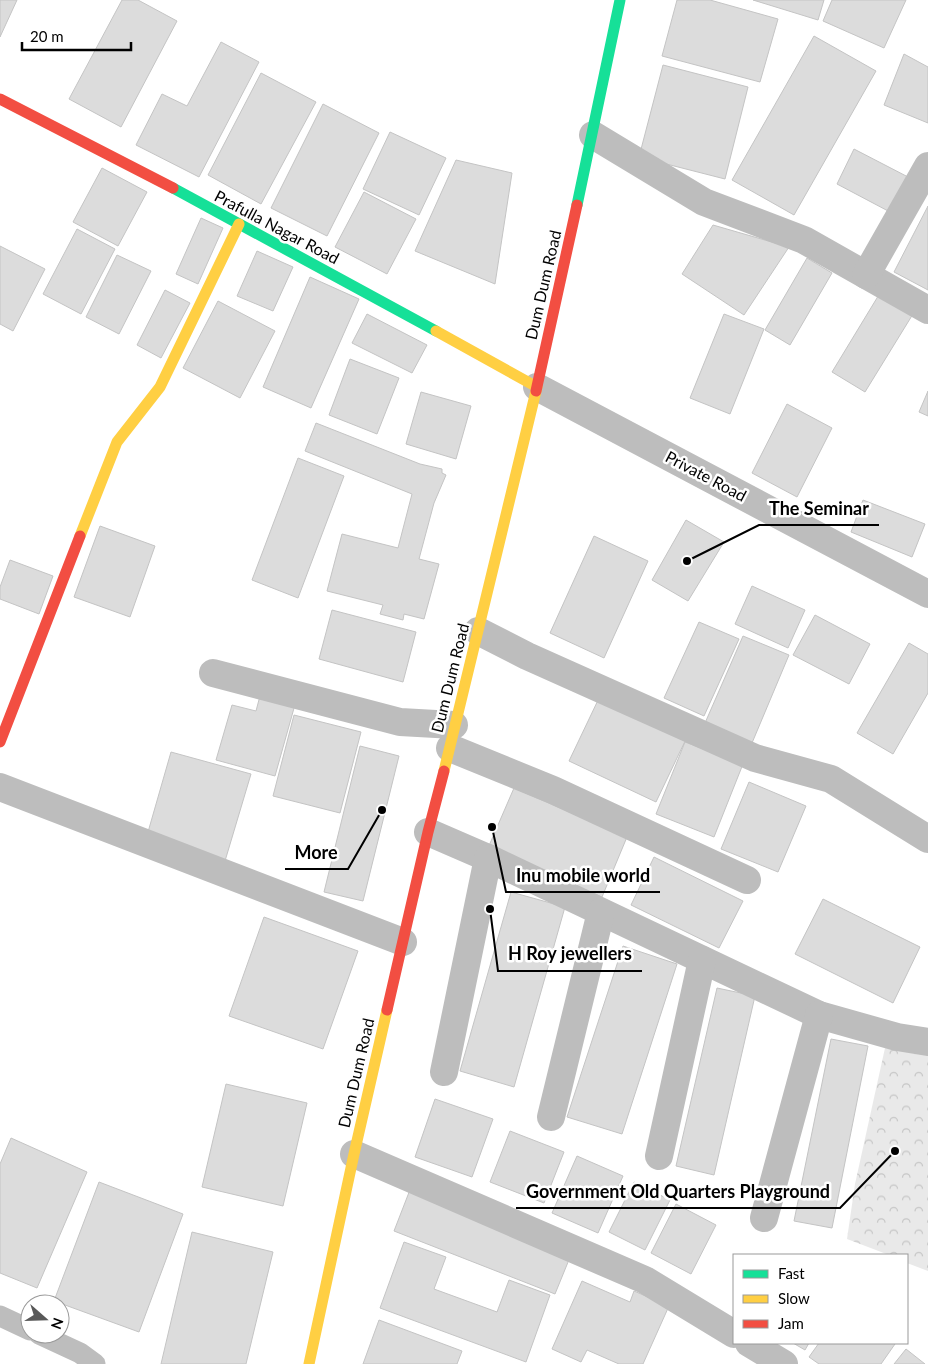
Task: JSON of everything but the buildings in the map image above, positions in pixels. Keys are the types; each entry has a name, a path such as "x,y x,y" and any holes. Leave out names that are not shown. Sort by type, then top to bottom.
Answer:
{"main road":[{"name":"Dum Dum Road","path":"309,1364 354,1154 428,832 537,387 593,135 620,0"},
{"name":"Prafulla Nagar Road","path":"0,99 63,130 239,224 537,387"},
{"path":"0,742 117,442 160,387 239,224"}],"street":[{"path":"593,135 704,202 804,240 928,310"},
{"path":"866,275 928,166"},
{"name":"Private Road","path":"537,387 928,594"},
{"path":"478,631 527,656 754,758 831,778 928,839"},
{"path":"213,674 452,737 554,790 747,880"},
{"path":"0,787 403,942"},
{"path":"428,832 488,858 819,1015 897,1037 928,1042"},
{"path":"444,1072 488,858"},
{"path":"551,1117 601,912"},
{"path":"659,1156 702,960"},
{"path":"764,1218 819,1015"},
{"path":"354,1154 645,1280 733,1333"},
{"path":"751,1344 784,1364"}],"lane":[{"path":"0,1316 20,1325"},
{"path":"61,1344 80,1353 95,1364"}],"green space":[{"path":"885,1048 928,1055 928,1271 908,1263 908,1254 886,1254 847,1239 855,1184"}],"traffic: fast":[{"path":"577,205 620,0"},
{"path":"173,188 436,331"}],"traffic: slow":[{"path":"80,536 117,442 160,387 239,224"},
{"path":"436,331 537,387"},
{"path":"444,771 536,391"},
{"path":"309,1364 387,1010"}],"traffic: jam":[{"path":"0,99 173,188"},
{"path":"536,391 577,205"},
{"path":"0,742 80,536"},
{"path":"387,1010 444,771"}],"place":[{"name":"The Seminar","path":"687,561"},
{"name":"More","path":"382,810"},
{"name":"Inu mobile world","path":"492,827"},
{"name":"H Roy jewellers","path":"490,909"},
{"name":"Government Old Quarters Playground","path":"895,1151"}]}
